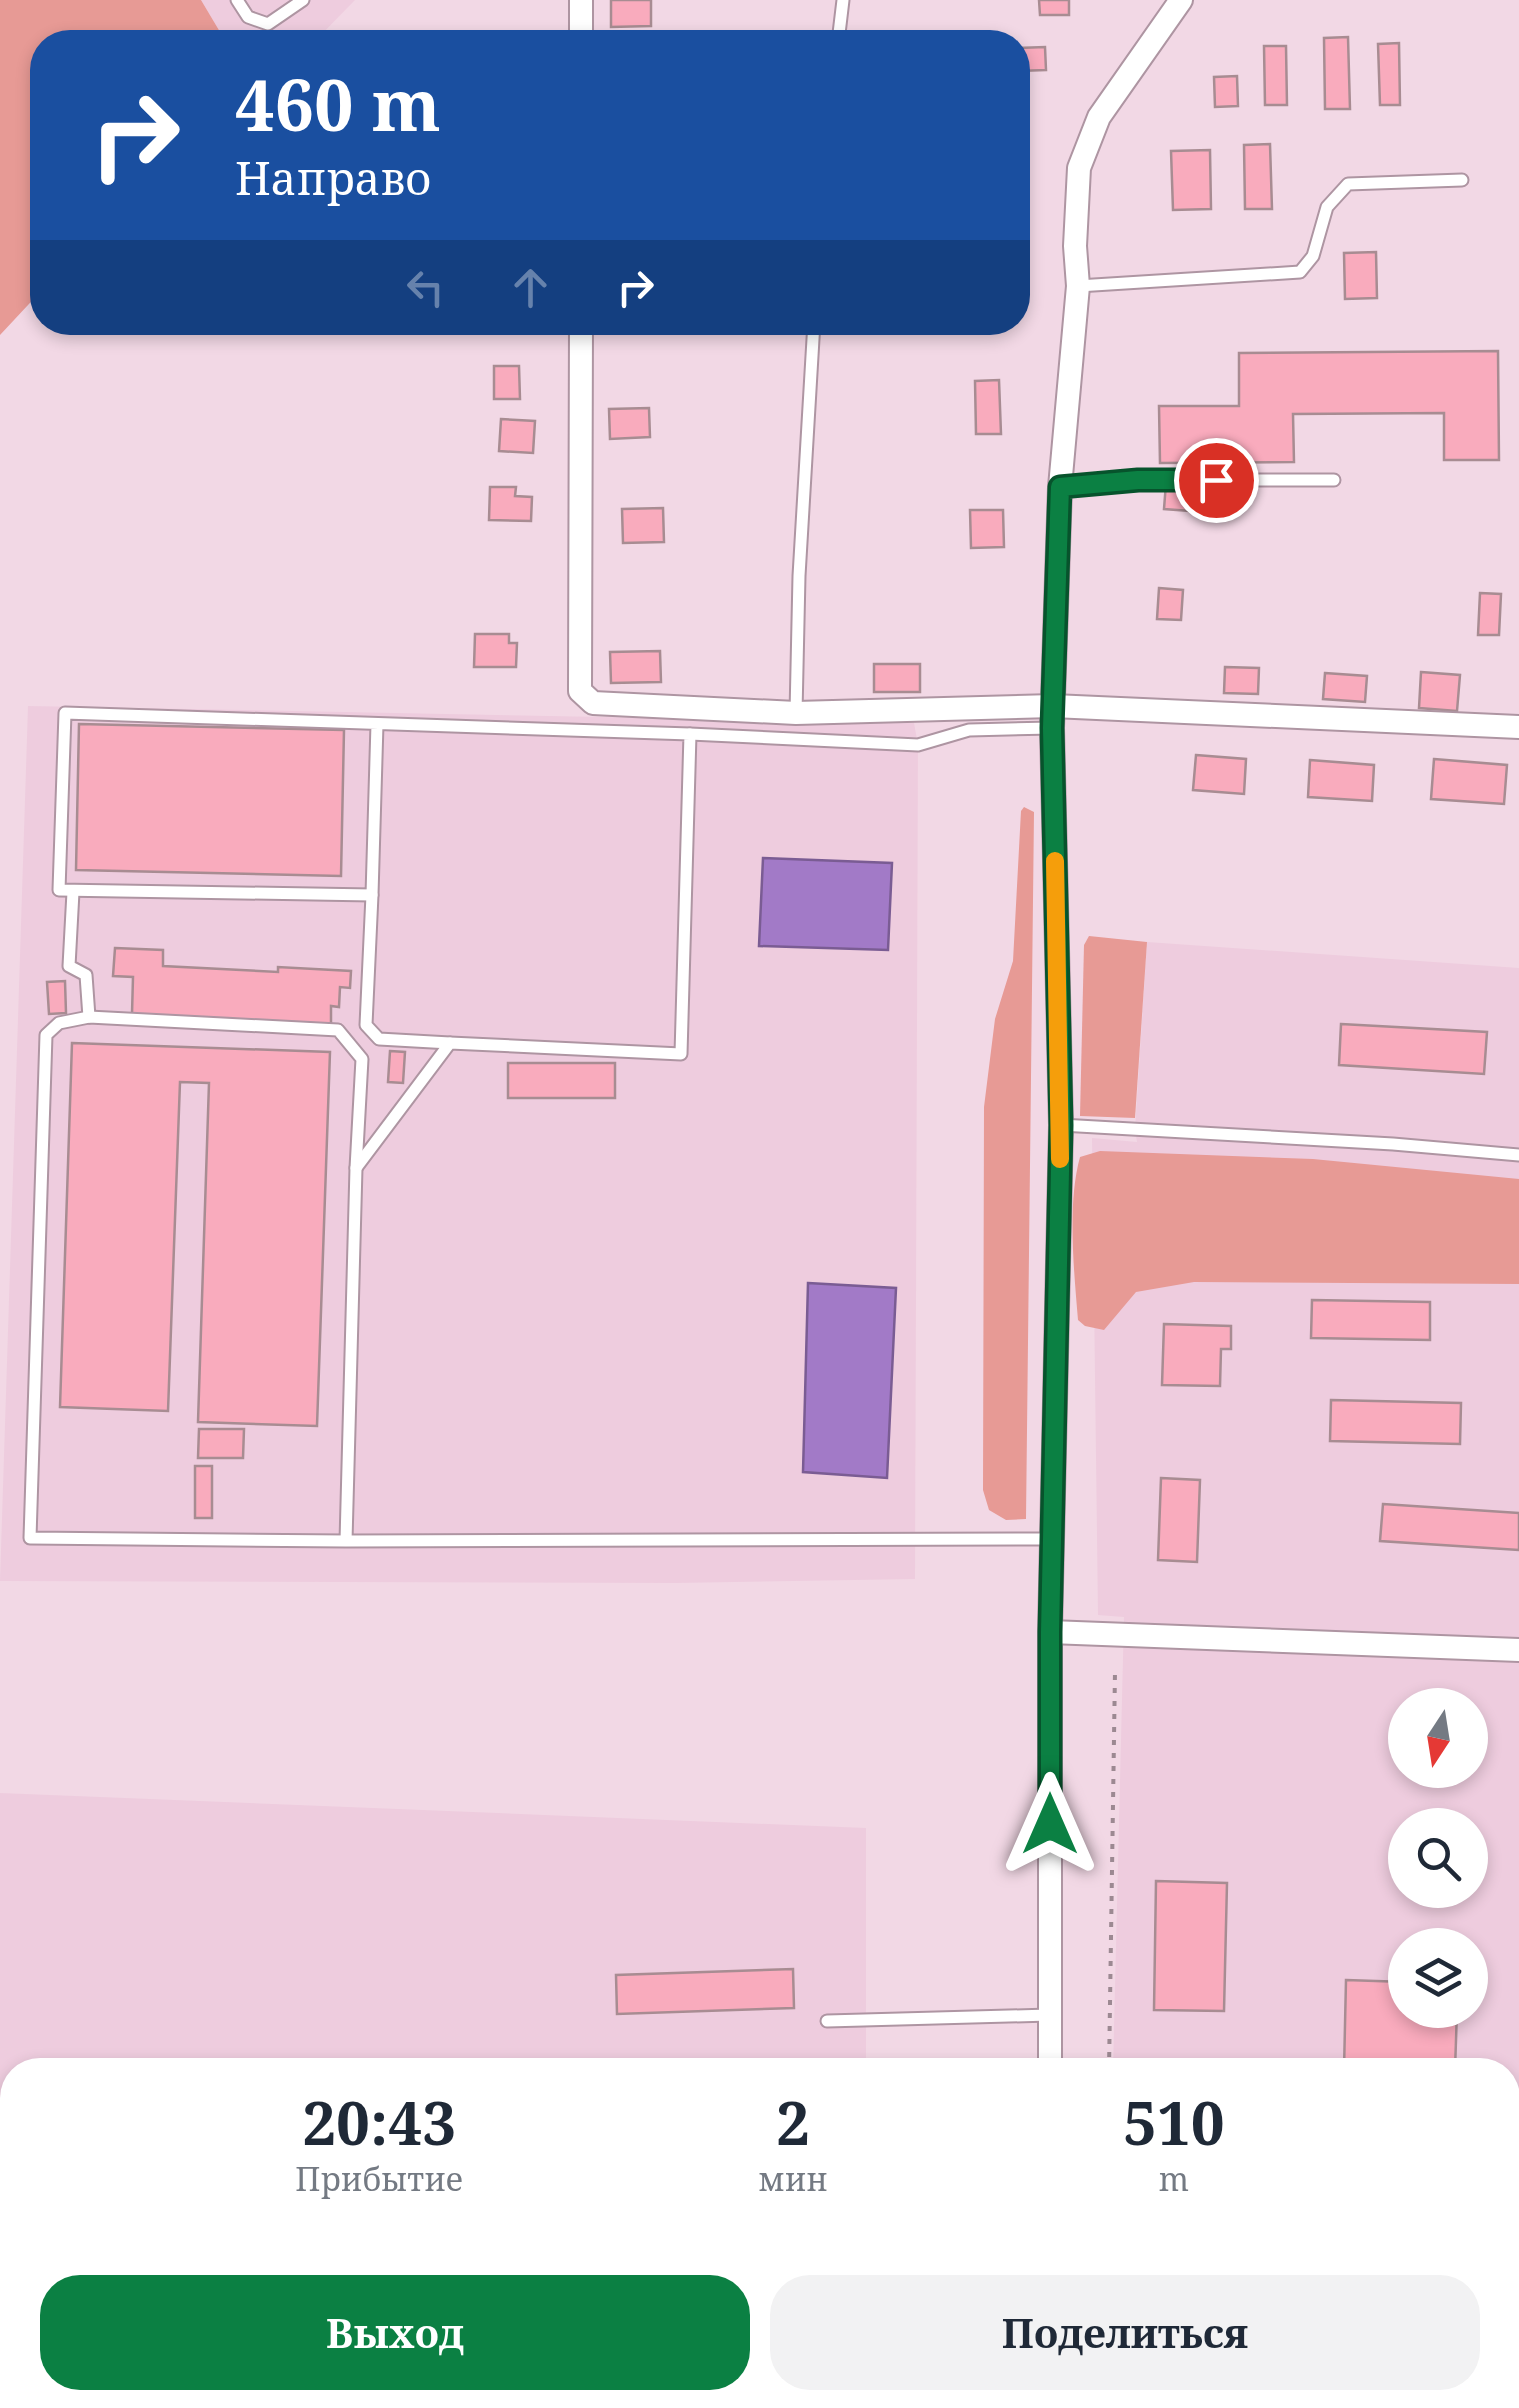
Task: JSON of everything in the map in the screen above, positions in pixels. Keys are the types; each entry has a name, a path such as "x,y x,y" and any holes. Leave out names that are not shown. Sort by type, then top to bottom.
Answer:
{"street":[{"path":"582,0 582,30"},
{"path":"1050,2058 1050,1632 1061,1125 1053,717 1060,487 1078,286 1075,246 1079,168 1099,118 1181,0"},
{"path":"581,335 580,691 593,702 796,713 1519,727"},
{"path":"1050,1632 1519,1650"}],"lane":[{"path":"237,0 248,17 268,24 303,0"},
{"path":"839,30 843,0"},
{"path":"1078,286 1300,272 1313,256 1326,207 1348,184 1462,180"},
{"path":"796,713 801,537 813,335"},
{"path":"1060,487 1138,480 1334,480"},
{"path":"372,895 60,890 65,713 918,744 969,730 1053,717"},
{"path":"377,724 366,1025 379,1039 681,1054 690,734"},
{"path":"73,892 69,966 86,974 89,1017"},
{"path":"346,1541 362,1060 338,1030 89,1017 59,1023 46,1035 30,1538 346,1541 1052,1540"},
{"path":"356,1168 450,1043"},
{"path":"1061,1125 1519,1155"},
{"path":"827,2021 1049,2014"}],"path":[{"path":"1110,2058 1114,1671"}],"shaded area":[{"path":"0,0 201,0 219,30 30,30 30,303 0,335"},
{"path":"201,0 355,0 326,30 219,30"},
{"path":"28,706 914,723 918,745 915,1579 675,1583 0,1581"},
{"path":"1024,807 1034,812 1026,1519 1006,1520 989,1510 983,1490 984,1107 995,1019 1013,961"},
{"path":"763,858 892,863 888,950 759,946"},
{"path":"1089,936 1147,942 1135,1118 1080,1116 1084,945"},
{"path":"1147,942 1519,968 1519,2058 1113,2058 1124,1617 1098,1615 1092,1138 1137,1142"},
{"path":"1100,1151 1313,1159 1519,1179 1519,1284 1194,1282 1136,1292 1104,1330 1085,1326 1078,1320 1074,1195 1080,1157"},
{"path":"808,1283 896,1288 887,1478 803,1472"},
{"path":"0,1793 866,1828 866,2058 0,2058"}],"building":[{"path":"611,0 651,0 651,26 611,27"},
{"path":"1039,0 1069,0 1069,15 1040,15"},
{"path":"1348,37 1350,109 1325,109 1324,38"},
{"path":"1399,43 1400,105 1380,105 1378,44"},
{"path":"1264,46 1286,46 1287,105 1265,105"},
{"path":"1045,47 1046,70 1030,71 1030,48"},
{"path":"1237,76 1238,106 1215,107 1214,77"},
{"path":"1270,144 1272,209 1245,209 1244,145"},
{"path":"1210,150 1211,209 1173,210 1171,151"},
{"path":"1376,252 1377,298 1345,299 1344,253"},
{"path":"1498,351 1499,460 1444,460 1444,413 1293,414 1294,462 1160,463 1159,406 1239,406 1239,353"},
{"path":"494,366 519,366 520,399 494,399"},
{"path":"999,380 1001,434 976,434 975,381"},
{"path":"649,408 650,437 610,439 609,409"},
{"path":"501,419 535,421 533,453 499,451"},
{"path":"1166,483 1219,487 1217,513 1164,509"},
{"path":"490,487 516,487 515,496 532,497 531,521 489,520"},
{"path":"663,508 664,542 623,543 622,509"},
{"path":"970,510 1003,510 1004,547 971,548"},
{"path":"1159,588 1183,590 1181,620 1157,619"},
{"path":"1480,593 1501,594 1499,635 1478,635"},
{"path":"475,634 509,634 509,643 517,643 516,667 474,667"},
{"path":"660,651 661,682 611,683 610,652"},
{"path":"874,664 920,664 920,692 874,692"},
{"path":"1225,667 1259,668 1258,694 1224,693"},
{"path":"1421,672 1460,675 1457,711 1419,708"},
{"path":"1325,673 1367,676 1365,702 1323,699"},
{"path":"79,724 344,730 341,876 76,870"},
{"path":"1196,755 1246,759 1244,794 1193,790"},
{"path":"1434,759 1507,765 1504,804 1431,799"},
{"path":"1310,760 1374,765 1372,801 1308,797"},
{"path":"115,948 163,950 163,966 351,971 350,988 340,987 339,1007 331,1006 331,1024 132,1014 133,977 113,976"},
{"path":"65,981 66,1013 49,1014 47,982"},
{"path":"1341,1024 1487,1032 1484,1074 1339,1065"},
{"path":"72,1043 330,1052 317,1426 198,1422 209,1083 180,1082 168,1411 60,1407"},
{"path":"390,1051 405,1052 403,1083 388,1082"},
{"path":"508,1063 615,1063 615,1098 508,1098"},
{"path":"1312,1300 1430,1302 1430,1340 1311,1338"},
{"path":"1164,1324 1231,1326 1231,1349 1221,1349 1220,1386 1162,1385"},
{"path":"1331,1400 1461,1403 1460,1444 1330,1441"},
{"path":"199,1429 244,1429 243,1458 198,1458"},
{"path":"195,1466 212,1466 212,1518 195,1518"},
{"path":"1161,1478 1200,1480 1197,1562 1158,1560"},
{"path":"1383,1504 1519,1513 1519,1550 1380,1541"},
{"path":"1156,1881 1227,1883 1224,2011 1154,2010"},
{"path":"793,1969 794,2008 617,2014 616,1975"},
{"path":"1346,1980 1388,1981 1388,2028 1456,2028 1455,2058 1344,2058"}],"slow traffic":[{"path":"1055,861 1060,1159"}],"route":[{"path":"1050,1824 1050,1632 1061,1125 1052,728 1060,487 1138,480 1216,480"}]}
